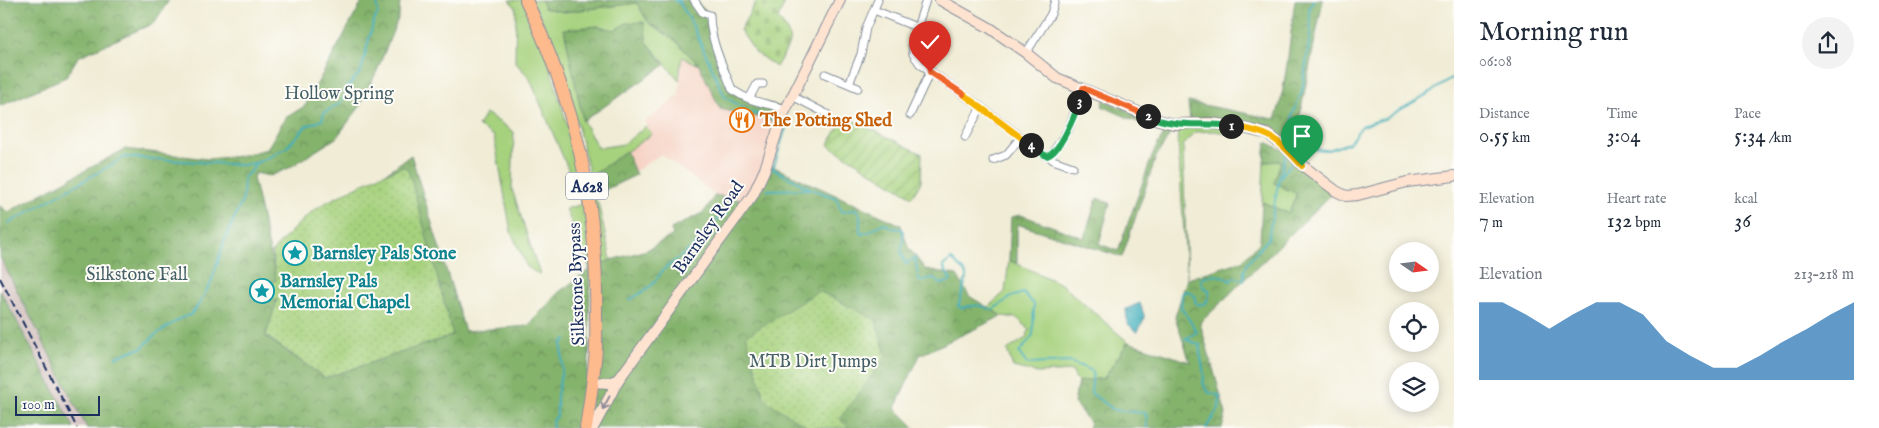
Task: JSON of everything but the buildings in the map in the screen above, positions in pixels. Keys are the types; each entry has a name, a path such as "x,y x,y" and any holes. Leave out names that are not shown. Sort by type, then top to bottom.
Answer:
{"highway":[{"name":"Silkstone Bypass","path":"526,0 546,43 574,123 588,189 594,230 597,280 595,359 586,428"}],"street":[{"path":"694,0 703,13 712,13 710,26 732,89 782,117"},
{"name":"Barnsley Road","path":"593,428 619,379 753,195 765,169 782,117 840,0"},
{"path":"849,84 861,54 866,28 878,0"},
{"path":"926,0 912,43 913,54 920,64 1046,156 1053,160 1071,164"},
{"path":"940,0 990,28 1026,53 1052,75 1155,119 1174,124 1212,124 1243,128 1268,134 1286,148 1302,166 1336,191 1346,196 1358,196 1407,182 1454,176"},
{"path":"1026,53 1051,14 1055,0"},
{"path":"874,10 916,27"},
{"path":"914,112 930,72"},
{"path":"825,74 858,88"},
{"path":"749,99 758,83"},
{"path":"1048,156 1052,154 1069,128 1083,88"},
{"path":"792,96 827,114"},
{"path":"969,134 981,107"},
{"path":"999,160 1006,155 1020,137"},
{"path":"592,382 610,383 619,379"}],"shaded area":[{"path":"682,57 699,65 720,109 770,120 778,126 748,201 715,195 661,154 634,172 626,151 652,134 645,122 679,95"},
{"path":"0,257 87,428 74,428 0,290"}],"green space":[{"path":"0,0 169,0 154,23 78,57 66,77 0,106"},
{"name":"Silkstone Fall","path":"363,0 400,0 399,16 377,71 359,108 336,138 289,168 270,176 255,173 253,178 277,282 251,282 277,300 266,337 325,378 453,335 402,167 386,173 411,155 465,331 528,326 559,292 590,269 589,359 580,428 87,428 0,257 0,206 8,212 125,149 207,159 241,156 267,149 285,118 305,106"},
{"path":"509,0 523,0 543,43 586,188 598,203 611,260 596,268 590,269 566,209 583,204 529,77 515,62 516,8"},
{"path":"531,0 541,0 545,8 564,12 637,3 648,22 677,42 699,65 682,57 679,80 647,42 627,23 614,30 598,26 582,119 598,148 624,144 646,126 652,134 590,177 573,109 559,64 542,21"},
{"path":"541,0 694,0 710,15 710,26 737,93 786,109 778,126 770,120 720,109 699,65 677,42 648,22 637,3 564,12 544,8"},
{"path":"757,0 786,0 778,19 788,32 789,42 776,67 755,52 740,30"},
{"path":"1295,0 1323,0 1293,149 1276,135 1190,121 1188,102 1274,119 1278,112 1284,82"},
{"path":"644,22 647,42 665,65 583,121 564,29 598,26 614,30 627,23"},
{"path":"1104,100 1172,131 1156,157 1122,257 1017,224 1017,264 1009,260 1011,217 1021,215 1084,238 1097,198 1110,203 1099,244 1118,251 1154,151 1164,134 1102,106"},
{"path":"486,113 514,132 512,189 540,275 527,267 511,232 494,136 478,126"},
{"path":"845,116 922,154 921,182 912,197 828,145"},
{"path":"1213,126 1237,130 1232,135 1215,131 1195,132 1183,146 1187,279 1177,128"},
{"path":"1266,142 1285,151 1332,194 1200,323 1226,414 1222,428 1088,428 1090,423 1074,403 1078,382 1104,378 1128,342 1190,362 1175,317 1187,279 1242,261 1260,242 1262,202 1288,213 1297,194 1274,183 1281,161 1264,162"},
{"path":"626,151 636,175 592,196 590,177"},
{"path":"1281,161 1297,193 1288,214 1262,202 1264,162"},
{"path":"772,166 901,225 908,247 926,270 957,275 969,296 1002,316 920,355 895,408 915,428 589,428 601,264 647,250 673,235 671,229 704,212 715,195 748,201 755,200"},
{"path":"402,167 407,168 411,179 453,335 325,378 266,336 277,300 251,301 251,282 276,281 272,253 299,223 314,210 378,176"},
{"path":"1009,260 1061,284 1128,342 1104,378 1078,382 1072,371 1038,373 1013,367 1007,350 1026,338 1029,330 1017,318 1002,316 988,307 1005,292"},
{"path":"0,290 70,420 74,428 0,428"},
{"name":"MTB Dirt Jumps","path":"819,291 876,320 886,356 840,419 849,428 809,428 765,400 746,336"}],"water":[{"path":"1140,303 1145,318 1137,333 1127,323 1126,309"}],"waterway":[{"path":"116,357 142,348 155,335 181,318 190,315 197,307 211,283 225,239 243,199 244,177 252,170 256,163 287,147 306,126 322,120 324,113 340,103 344,98 347,88 361,71 373,23 378,13 377,0"},
{"path":"674,0 680,3"},
{"path":"678,0 692,24 725,97 750,112 777,120"},
{"path":"1288,146 1293,130 1292,116 1302,91 1311,30 1309,9 1313,0"},
{"path":"1298,155 1307,149 1328,150 1349,143 1362,126 1386,118 1454,77"},
{"path":"784,123 787,124 773,169 811,189 836,198 842,212 855,209 860,215 861,234 869,232 883,223 893,228 902,229 903,258 906,264 915,258 919,281 932,278 941,284 951,281 943,266 952,259 966,275 958,306 962,308 977,306 992,310 1011,297 1023,293 1034,304 1033,335 1019,353 1027,364 1070,362 1093,371 1091,393 1114,410 1146,413 1147,428"},
{"path":"1206,428 1219,408 1220,396 1208,392 1203,383 1204,373 1200,345 1185,339 1197,332 1181,307 1182,294 1185,291 1190,292 1196,297 1195,301 1198,305 1206,303 1209,296 1209,290 1203,287 1201,282 1202,278 1216,275 1230,281 1234,277 1244,281 1244,271 1248,262 1268,239 1279,179 1286,153"},
{"path":"9,223 125,157 242,165 256,163"},
{"path":"1281,176 1294,160"},
{"path":"767,190 810,189"},
{"path":"630,300 651,286 664,269 692,248 713,223 728,213"},
{"path":"553,428 552,422 557,416 557,396 562,369 562,343 566,339"}],"railway":[{"path":"0,278 77,428"}],"place":[{"name":"The Potting Shed","path":"742,120"},
{"name":"Barnsley Pals Stone","path":"295,253"},
{"name":"Barnsley Pals Memorial Chapel","path":"262,291"}],"route":[{"path":"930,72 981,107 1046,156 1052,154 1069,128 1083,88 1155,119 1174,124 1212,124 1243,128 1268,134 1286,148 1302,166"}],"park label":[{"name":"Hollow Spring","path":"339,93"}]}
